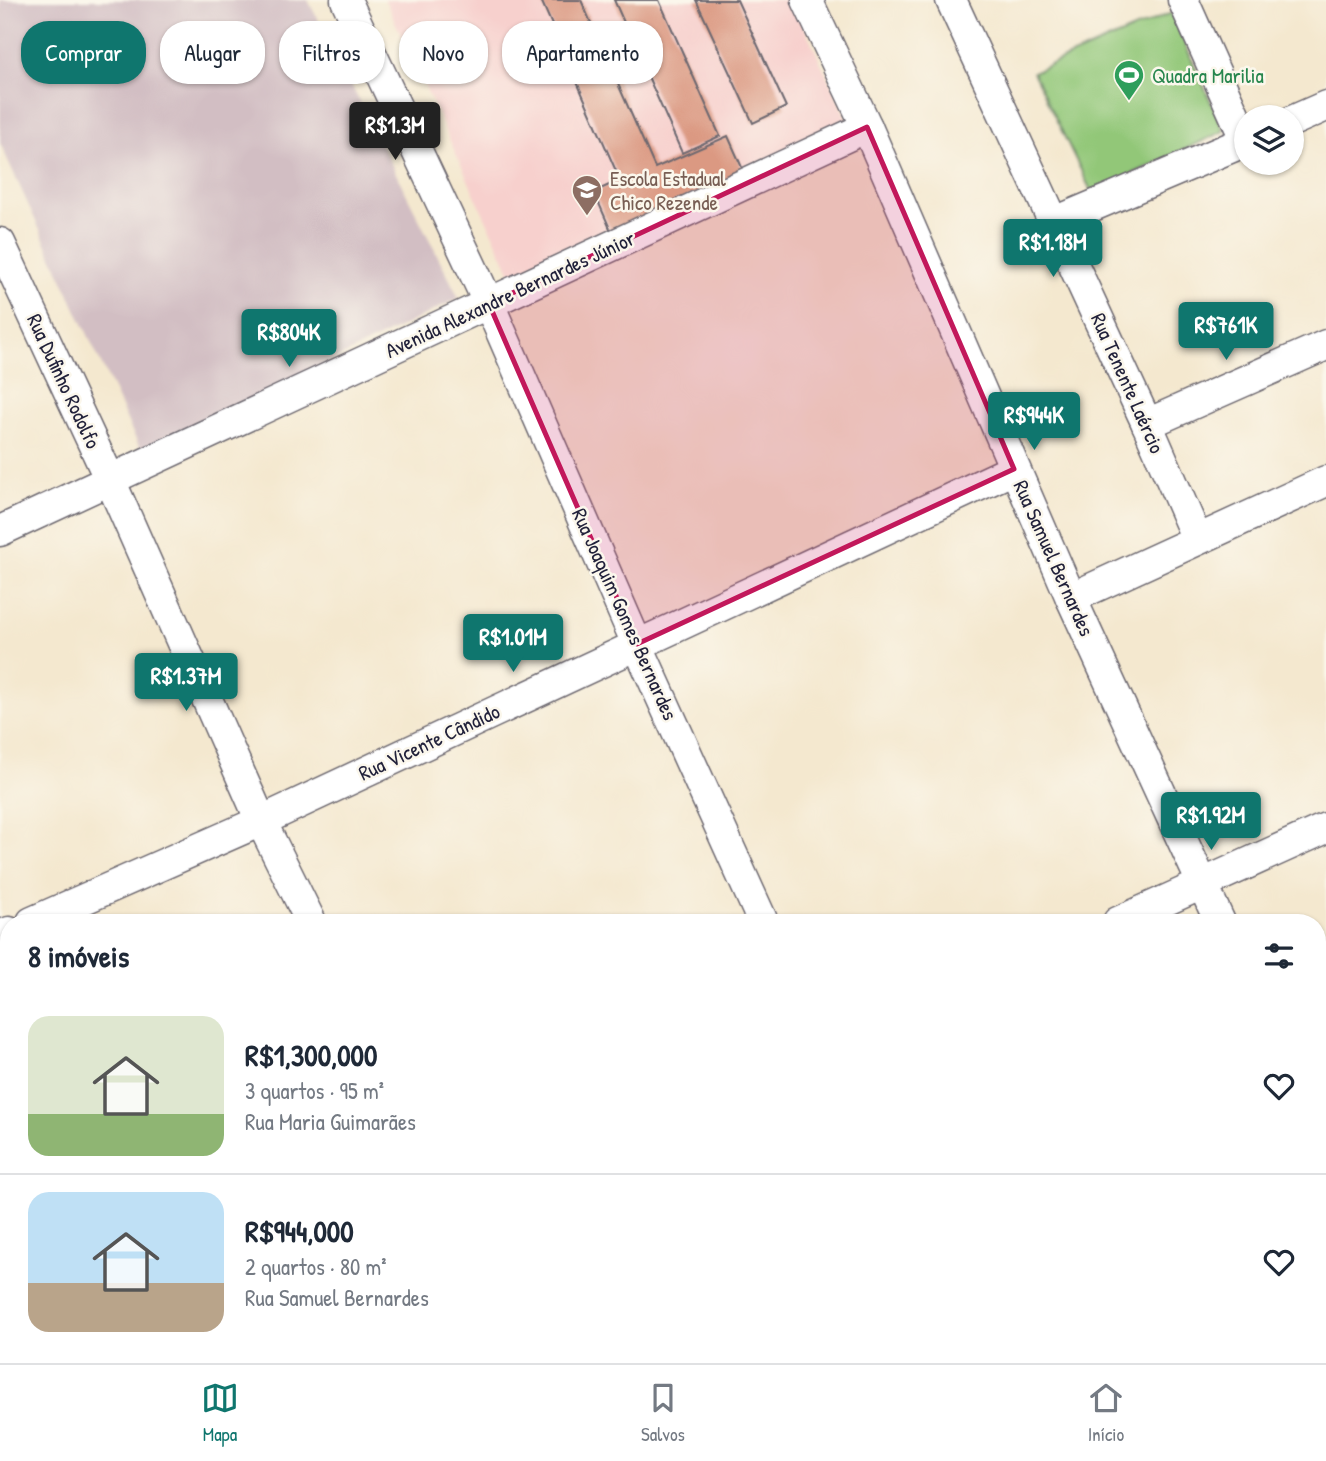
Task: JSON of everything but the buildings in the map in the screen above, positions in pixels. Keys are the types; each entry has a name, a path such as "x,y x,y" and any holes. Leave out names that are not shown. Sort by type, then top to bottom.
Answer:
{"street":[{"name":"Rua Joaquim Gomes Bernardes","path":"346,0 489,304 637,644 759,914"},
{"name":"Rua Samuel Bernardes","path":"807,0 867,127 1071,598 1216,914"},
{"path":"1183,0 1234,114"},
{"name":"Rua Tenente Laércio","path":"957,2 1197,539"},
{"path":"1304,116 1326,106"},
{"name":"Avenida Alexandre Bernardes Júnior","path":"0,531 867,127"},
{"path":"1055,222 1234,146"},
{"name":"Rua Dufinho Rodolfo","path":"0,243 110,480 261,821 307,914"},
{"path":"1147,424 1326,345"},
{"name":"Rua Vicente Cândido","path":"50,914 261,821 1014,469"},
{"path":"1071,598 1326,481"},
{"path":"1136,914 1326,828"}],"highlighted area":[{"path":"867,127 1014,469 637,644 489,304"}],"shaded area":[{"path":"0,0 308,0 319,21 279,21 279,84 351,84 459,298 143,455 0,143"},
{"name":"Escola Estadual Chico Rezende","path":"385,0 792,0 856,139 521,295 424,84 488,84 488,21 399,21 399,30"}],"green space":[{"name":"Quadra Marilia","path":"1171,13 1224,131 1092,193 1033,72"}],"place":[{"name":"Quadra Marilia","path":"1129,102"},
{"name":"Escola Estadual Chico Rezende","path":"587,217"}]}
